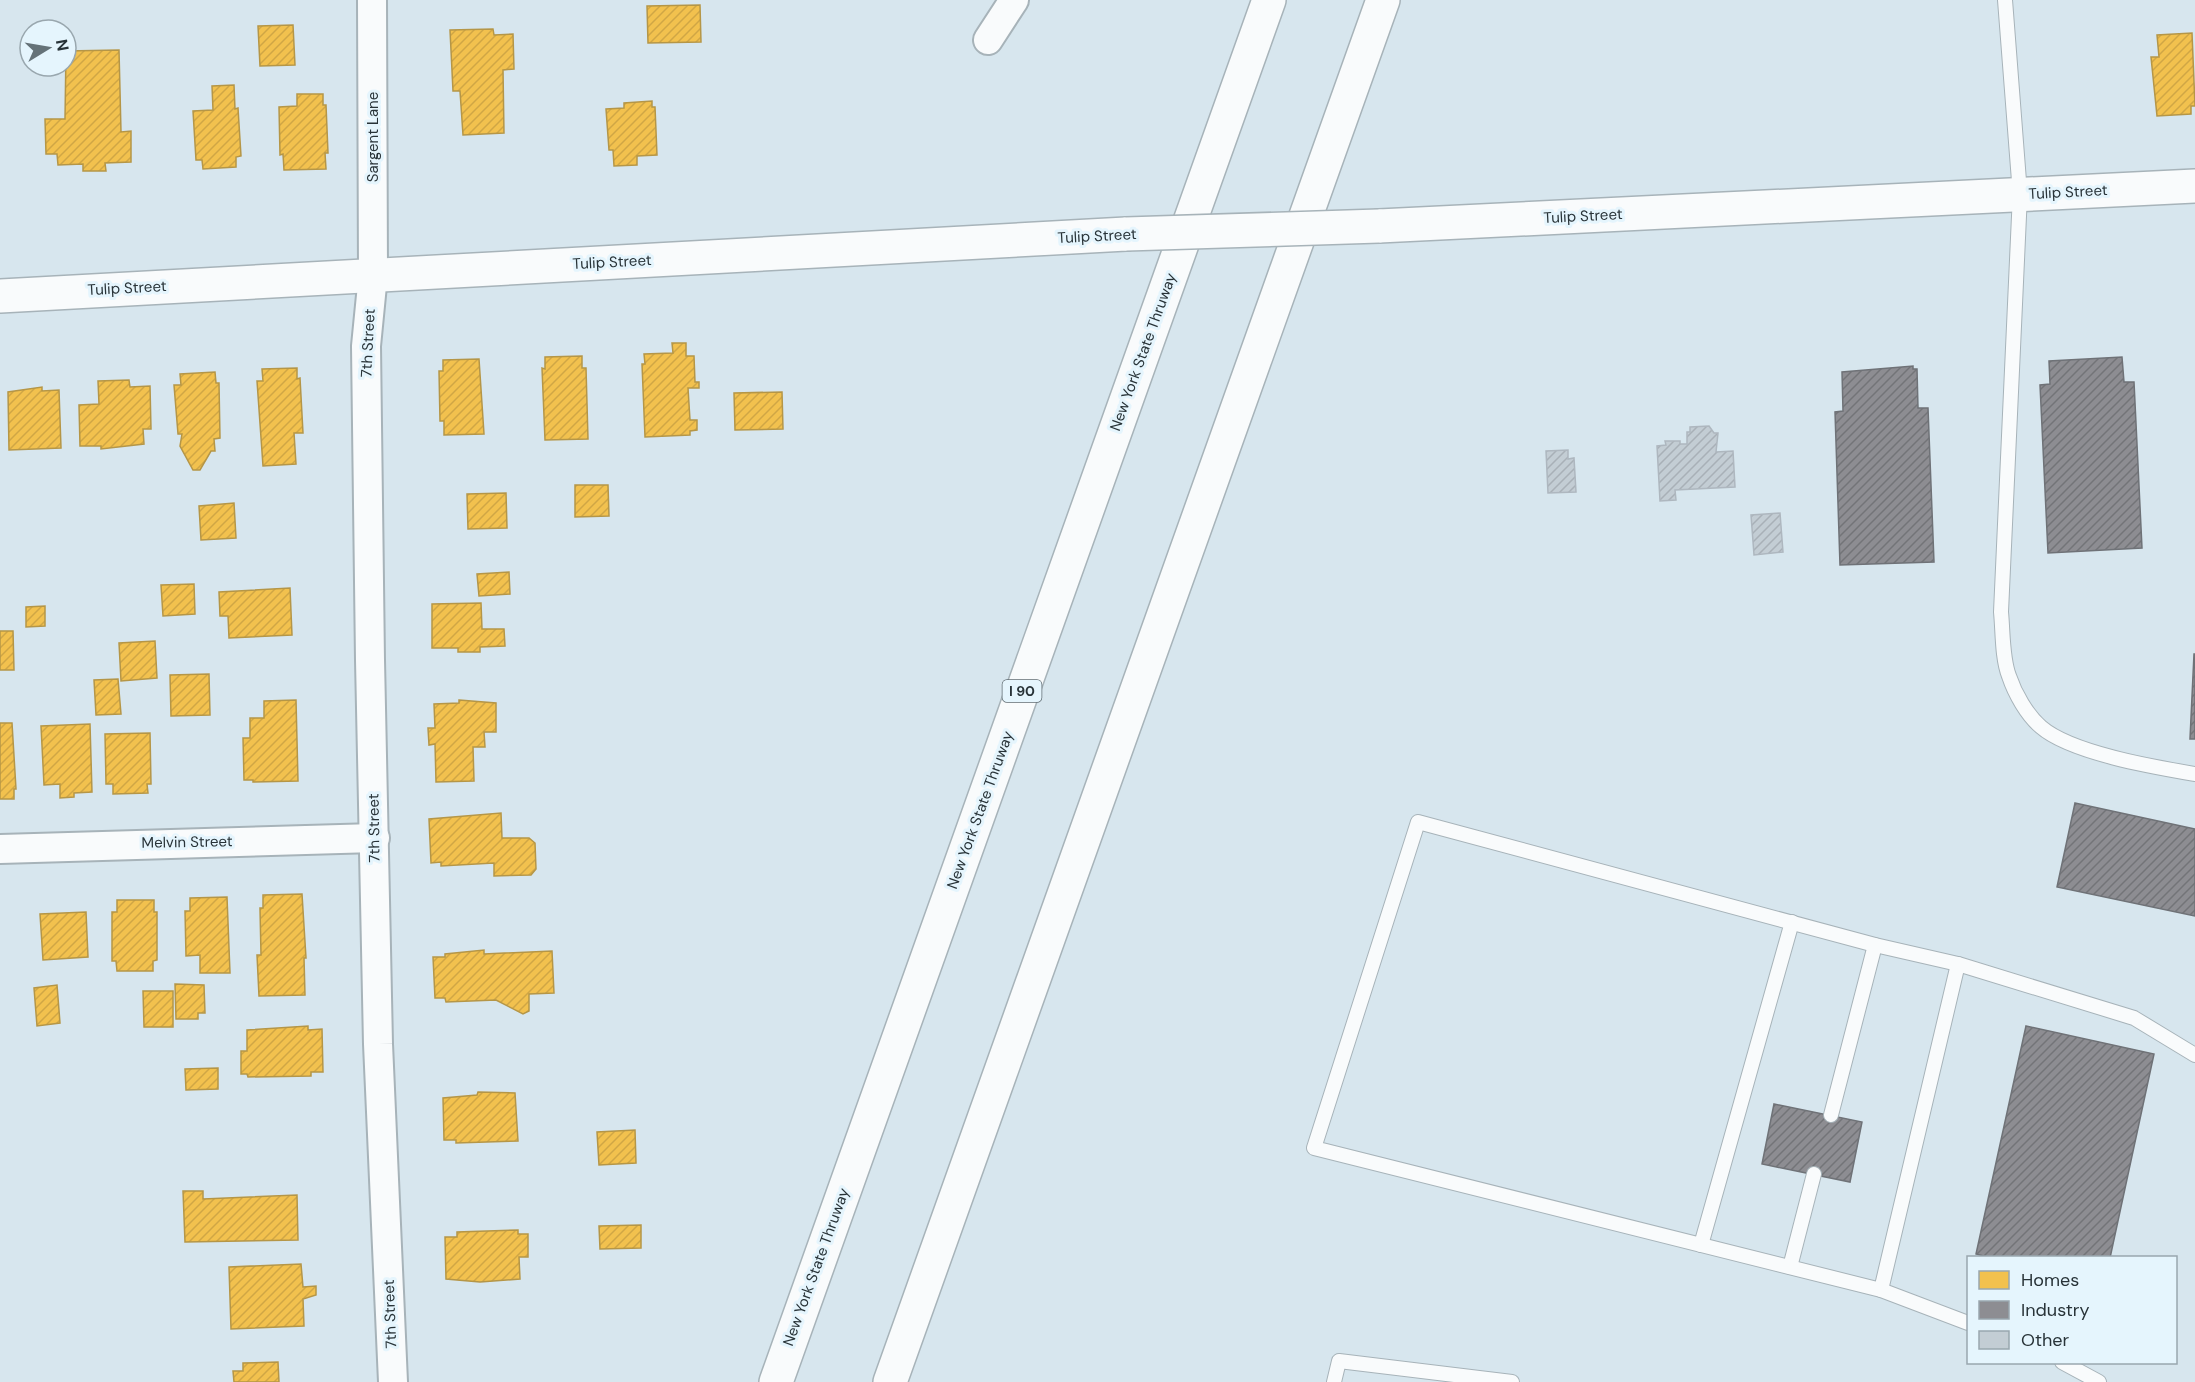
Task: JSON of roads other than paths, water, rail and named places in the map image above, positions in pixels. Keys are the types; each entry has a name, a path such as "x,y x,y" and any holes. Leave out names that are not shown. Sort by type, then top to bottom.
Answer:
{"main road":[{"name":"New York State Thruway","path":"776,1382 1269,0"},
{"path":"890,1382 1383,0"},
{"name":"Tulip Street","path":"0,296 1125,234 1379,226 2195,186"}],"street":[{"name":"Sargent Lane","path":"372,0 373,275"},
{"path":"988,40 1014,0"},
{"name":"7th Street","path":"373,275 366,346 378,1044 393,1382"},
{"name":"Melvin Street","path":"0,849 375,838"}],"lane":[{"path":"2005,0 2020,194 2001,612 2008,675 2023,705 2040,727 2066,743 2160,768 2195,774"},
{"path":"1967,1323 1881,1290 1314,1148 1418,822 1875,945 1958,964 2134,1018 2195,1055"},
{"path":"1701,1245 1792,922"},
{"path":"1830,1115 1875,945"},
{"path":"1881,1290 1958,964"},
{"path":"1790,1267 1815,1174"},
{"path":"1334,1382 1339,1361 1512,1382"},
{"path":"2066,1364 2100,1382"}]}
